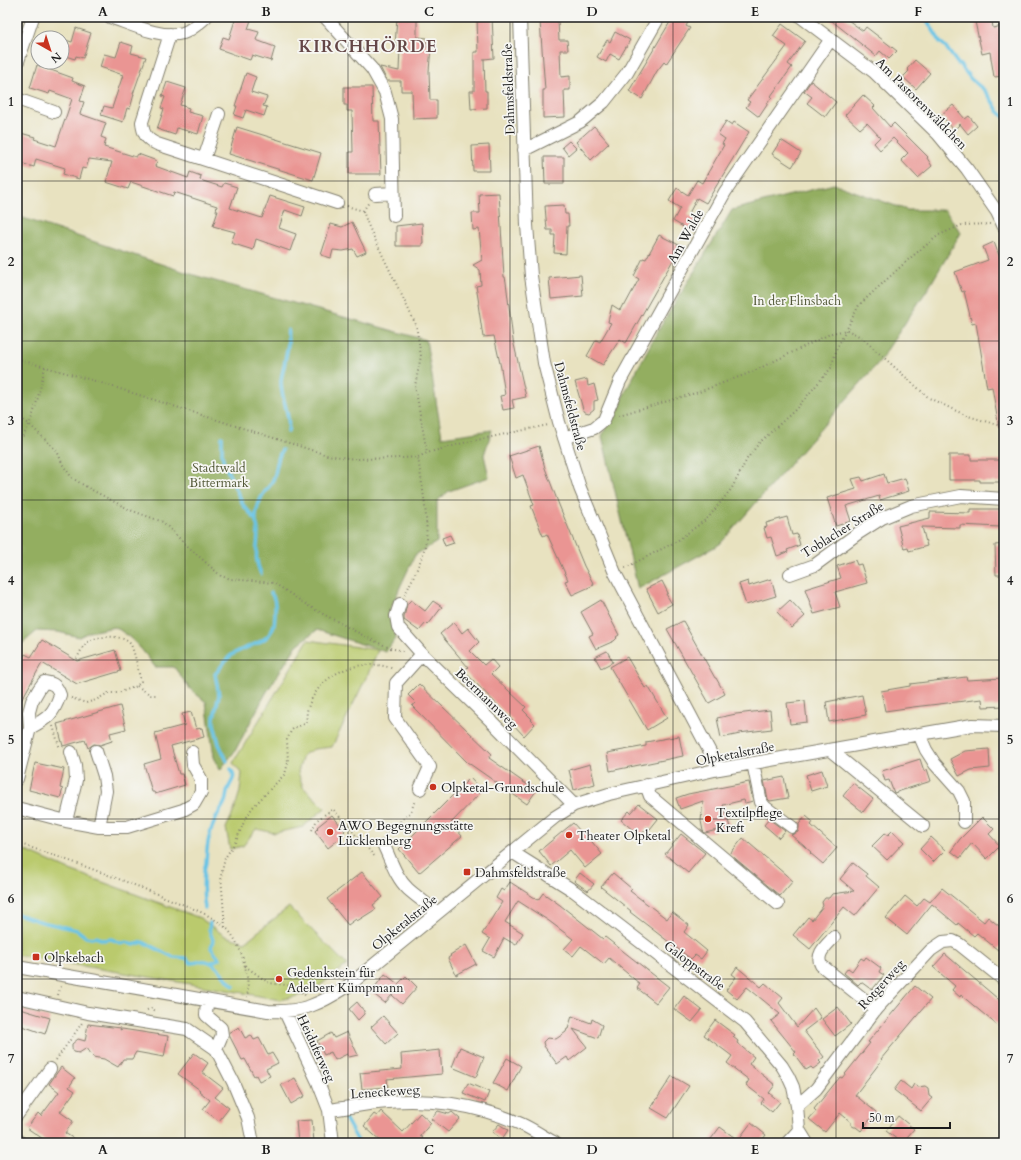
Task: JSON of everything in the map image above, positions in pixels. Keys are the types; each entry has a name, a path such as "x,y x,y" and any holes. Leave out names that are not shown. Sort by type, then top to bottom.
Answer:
{"street":[{"path":"17,64 33,17"},
{"path":"110,17 155,32 170,34 183,33 196,26 206,17"},
{"path":"325,17 372,69 385,92 392,119 394,216"},
{"name":"Dahmsfeldstraße","path":"520,17 526,225 531,276 544,363 559,422 580,488 615,573 719,769"},
{"path":"524,150 580,122 604,102 627,73 659,17"},
{"name":"Am Pastorenwäldchen","path":"801,17 874,72 938,134 967,169 997,212 1004,226"},
{"path":"170,34 142,122 142,130 145,137 150,141 337,203"},
{"name":"Am Walde","path":"604,420 620,381 725,192 831,39"},
{"path":"17,99 54,112"},
{"path":"204,158 219,114"},
{"path":"375,194 393,193"},
{"path":"564,438 594,428 604,420"},
{"name":"Toblacher Straße","path":"790,574 816,565 856,534 882,518 911,506 961,496 1004,499"},
{"name":"Beermannweg","path":"400,604 396,616 398,627 422,654 574,805"},
{"path":"418,794 430,766 395,718 396,683 422,654"},
{"path":"17,778 30,728 29,712 32,701 44,682 51,683 58,688 60,695 57,704 50,715 30,728"},
{"name":"Olpketalstraße","path":"17,967 246,1008 285,1012 301,1010 339,991 437,914 555,817 574,805 609,794 719,769 972,725 1004,726"},
{"path":"919,734 926,750 935,764 959,791 964,801 964,822"},
{"path":"66,821 76,780 75,764 69,750"},
{"path":"830,750 923,826"},
{"path":"96,751 104,776 106,791 99,827"},
{"path":"17,808 66,821 99,827 127,827 183,810 194,804 201,792 201,779 193,765 192,752"},
{"path":"753,763 761,802 765,807 792,827"},
{"path":"646,785 650,796 778,904"},
{"path":"383,842 399,878 408,889 429,905 437,914"},
{"name":"Galoppstraße","path":"512,852 574,891 745,1022 782,1066 793,1087 797,1106 799,1130 807,1143"},
{"path":"834,937 819,956 818,961 821,966 876,1009"},
{"name":"Rotgerweg","path":"797,1106 816,1089 876,1009 931,950 943,942 953,941 959,944 1004,980"},
{"path":"17,997 88,1013 187,1029 216,1050 233,1082 245,1111 253,1143"},
{"path":"208,1001 206,1015 221,1028 222,1035 216,1050"},
{"name":"Heiduferweg","path":"285,1012 318,1082 329,1110 333,1143"},
{"path":"17,1115 50,1069"},
{"name":"Leneckeweg","path":"329,1110 378,1103 417,1101 451,1104 481,1110 521,1124 555,1143"},
{"path":"787,1143 799,1130"},
{"path":"17,1140 22,1143"}],"path":[{"path":"337,203 363,211 368,225 416,325 421,356 415,386 422,418 427,453"},
{"path":"615,573 677,541 708,518 732,488 747,459 759,443 794,410 831,368 837,348 860,305 909,259 939,235 962,225 985,224 1004,226"},
{"path":"604,420 707,389 752,372 832,333 847,330 861,337 929,398 965,415 1004,427"},
{"path":"17,359 95,381 327,455 355,458 418,457 463,443 559,422"},
{"path":"17,442 21,439 29,424 45,367"},
{"path":"17,416 29,424 57,451 63,465 72,478 130,510 163,522 221,576 231,579 274,583 310,607 390,648 422,654"},
{"path":"400,604 421,560 426,540 418,457"},
{"path":"60,695 86,703 96,700 108,693 118,692 137,686 141,681 131,644 122,637 107,637 91,640 83,647 76,660"},
{"path":"225,927 221,876 225,858 236,841 252,808 285,774 288,763 286,744 289,735 294,728 306,723 308,707 318,690 324,683 339,672 358,665 381,665 404,673"},
{"path":"137,686 151,694 156,695"},
{"path":"50,715 60,750 69,750"},
{"path":"383,842 411,812 418,794"},
{"path":"312,830 317,820 333,809 377,859 392,864"},
{"path":"17,843 113,877 200,911 225,927 234,936 245,966 249,991 246,1008"},
{"path":"245,966 269,983 294,986 307,997"},
{"path":"60,990 61,986"},
{"path":"50,1069 88,1013"}],"green space":[{"name":"In der Flinsbach","path":"834,184 907,210 945,210 961,233 929,287 879,362 720,544 638,589 602,436 656,334 732,210"},
{"name":"Stadtwald Bittermark","path":"17,216 197,276 426,340 442,437 492,430 484,455 489,477 449,491 437,501 437,542 415,555 400,587 390,611 396,637 386,652 317,630 297,645 266,693 235,751 220,770 214,757 206,702 190,689 174,667 155,667 137,645 115,627 89,632 79,637 58,632 37,631 17,648"},
{"path":"308,640 378,650 368,674 332,747 314,749 303,755 298,772 303,787 325,808 303,827 275,833 256,829 243,846 230,849 226,828 234,811 240,791 242,773 233,763"},
{"path":"17,847 67,869 200,918 225,936 245,942 289,907 347,965 310,993 280,1000 17,955"}],"building":[{"path":"236,17 252,17 248,29 259,32 256,40 275,47 271,61 252,55 250,60 219,49 223,37 229,39"},
{"path":"397,17 417,17 417,37 427,38 426,47 431,47 429,71 430,100 437,100 437,118 413,119 412,91 401,91 401,81 387,81 380,67 399,71 400,47 395,46"},
{"path":"477,17 492,17 494,58 484,59 487,108 471,109 470,91 474,91 474,52 478,52"},
{"path":"673,17 691,17 686,26 690,28 666,64 664,62 657,71 642,99 629,91"},
{"path":"827,17 844,17 863,31 866,27 897,51 889,59 880,51 876,56"},
{"path":"974,17 989,17 990,21 992,21 993,28 1003,26 1004,76 994,77 990,52 982,54"},
{"path":"558,20 559,40 567,40 568,50 560,50 561,77 570,76 570,90 564,90 565,117 543,118 543,90 545,90 540,21"},
{"path":"782,24 805,41 788,64 792,67 771,96 772,97 759,117 746,107 750,102 747,100 787,46 773,36"},
{"path":"76,28 91,33 83,58 76,56 75,59 70,57 70,41 72,42"},
{"path":"615,32 630,40 619,59 610,54 606,62 597,57 607,40 610,42"},
{"path":"121,42 133,46 131,53 146,57 133,94 130,109 127,108 123,122 101,115 104,106 112,108 123,75 100,67 104,54 116,57"},
{"path":"915,60 930,73 916,89 903,77 909,71 907,69"},
{"path":"35,70 51,70 73,78 72,81 85,86 80,101 84,102 80,114 106,123 101,137 106,139 104,147 136,157 138,154 157,161 155,166 188,178 190,172 201,176 200,180 222,187 224,183 237,187 230,208 262,218 270,196 305,207 302,216 285,210 279,228 296,234 290,251 256,239 253,250 231,243 235,232 213,226 218,211 216,211 217,206 174,192 173,196 131,182 128,189 106,182 112,162 89,159 86,169 82,168 79,179 63,174 65,168 36,159 34,167 17,162 17,132 35,137 34,139 56,146 72,99 50,91 49,94 30,88"},
{"path":"246,73 256,77 251,92 267,97 263,106 267,107 264,116 246,110 243,118 234,115 237,106 235,106"},
{"path":"811,81 836,102 825,117 807,103 812,97 804,91"},
{"path":"167,82 186,88 180,105 189,108 188,112 203,116 198,134 177,128 175,135 157,129 164,109 161,108 165,97 162,96"},
{"path":"344,87 372,87 373,121 379,121 381,174 349,174 349,152 353,152 352,111 347,111 347,105 344,105"},
{"path":"863,95 875,106 873,108 890,127 894,123 928,157 927,158 932,166 918,178 901,160 908,153 893,138 880,150 874,143 880,137 867,123 860,129 845,115"},
{"path":"953,105 965,119 969,116 977,126 968,134 960,124 954,130 941,115"},
{"path":"726,121 732,125 734,122 749,132 706,203 697,198 688,215 696,220 690,231 673,221 680,208 669,201 677,188 688,195 697,180 702,183 724,145 722,144 725,139 718,134"},
{"path":"594,126 609,143 591,160 576,142"},
{"path":"237,127 321,153 313,180 229,154"},
{"path":"781,140 801,153 792,167 772,154"},
{"path":"569,141 576,148 568,155 562,147"},
{"path":"489,145 490,171 473,171 472,146"},
{"path":"544,157 564,157 564,184 545,184"},
{"path":"499,193 504,277 506,282 513,340 526,397 512,400 514,408 503,410 500,396 505,395 494,336 483,337 476,286 481,285 480,270 473,265 482,260 479,229 473,230 472,213 480,213 479,194"},
{"path":"564,205 565,214 568,214 569,226 567,226 566,254 554,253 555,235 552,235 552,230 547,230 545,206"},
{"path":"352,222 366,252 357,256 353,249 343,251 333,250 331,258 321,255 331,224 342,227"},
{"path":"422,223 422,246 396,246 396,226"},
{"path":"659,235 681,246 626,343 620,339 603,365 587,356 596,340 600,342 611,323 608,322 612,305 620,310 623,304 625,305 639,279 634,276 643,258 646,259"},
{"path":"994,242 1004,269 1004,284 1001,285 1004,297 1004,337 1002,338 1004,350 1004,428 999,428 992,387 987,388 976,323 972,324 964,291 962,292 955,272 988,260 983,247"},
{"path":"581,275 583,296 551,299 549,278"},
{"path":"587,379 588,386 594,384 598,400 594,401 594,409 589,413 585,412 583,409 575,382"},
{"path":"539,446 545,468 559,505 584,566 594,585 572,595 565,581 568,580 548,536 547,534 543,536 531,506 534,505 523,475 516,478 509,456"},
{"path":"949,455 971,455 971,460 1002,460 1002,482 949,480"},
{"path":"884,474 887,483 905,478 909,491 880,500 879,496 846,506 851,521 836,526 827,498 856,489 852,479 861,477 863,481"},
{"path":"970,509 1000,509 1000,527 960,525 960,528 922,527 927,546 909,551 908,548 904,549 898,526 930,518 930,512 970,513"},
{"path":"787,517 792,535 797,534 800,545 777,556 771,537 767,538 764,528 767,527 766,523"},
{"path":"450,535 454,543 445,546 442,538"},
{"path":"1004,544 1004,575 996,575 995,545"},
{"path":"855,560 857,565 861,564 867,583 835,592 840,607 814,614 805,589 841,578 837,566"},
{"path":"771,579 776,596 746,605 739,584 748,581 749,586"},
{"path":"662,581 668,593 666,594 672,604 658,612 646,589"},
{"path":"411,600 425,611 433,601 442,607 428,625 426,623 419,631 404,620 407,604"},
{"path":"601,600 619,635 614,641 596,649 589,636 593,634 581,612"},
{"path":"790,600 805,616 792,628 777,612"},
{"path":"683,621 725,694 709,703 667,629"},
{"path":"454,622 462,633 468,628 479,642 470,651 484,665 491,659 498,667 491,674 526,707 523,710 535,724 524,736 511,722 513,721 464,671 468,667 440,634"},
{"path":"42,640 77,661 115,650 121,671 77,684 42,663 17,708 17,667 25,654 31,657"},
{"path":"607,651 613,662 601,668 595,657"},
{"path":"627,657 645,688 648,686 667,718 647,730 610,667"},
{"path":"966,677 967,680 1004,678 1004,706 983,707 982,699 885,711 881,691 910,686 910,684"},
{"path":"419,684 492,754 489,758 536,791 527,804 467,762 412,706 416,703 408,695"},
{"path":"862,695 866,715 829,722 826,702"},
{"path":"805,701 807,722 790,724 787,703"},
{"path":"120,706 126,729 110,733 112,741 100,745 94,744 88,748 85,740 63,746 57,724"},
{"path":"770,710 772,729 739,733 740,734 721,738 717,718"},
{"path":"191,712 196,729 202,728 204,737 171,746 179,774 182,774 185,785 155,794 152,792 144,764 161,759 155,733 185,725 182,714"},
{"path":"679,736 683,756 610,771 607,753 646,746 646,742"},
{"path":"989,749 990,768 971,770 959,776 950,759 965,751"},
{"path":"920,759 924,771 927,769 931,781 894,793 889,780 885,781 882,771"},
{"path":"35,763 64,769 60,788 63,789 60,798 29,790"},
{"path":"590,764 595,784 574,790 569,770"},
{"path":"822,770 827,786 811,791 806,775"},
{"path":"784,777 788,798 770,801 768,799 764,781"},
{"path":"470,778 482,791 451,823 462,836 419,873 399,849"},
{"path":"749,782 753,801 745,803 744,800 723,805 730,827 705,833 703,831 701,821 703,801 680,809 676,798 688,794"},
{"path":"853,783 873,799 863,812 843,796"},
{"path":"639,804 658,819 650,829 648,827 640,836 621,820 629,811 631,813"},
{"name":"AWO Begegnungsstätte Lücklemberg","path":"332,815 345,831 342,834 343,836 328,848 315,831 318,828 317,827"},
{"path":"806,816 813,822 811,825 837,848 823,864 791,835 798,832 799,824"},
{"path":"982,817 994,829 989,834 1000,846 987,859 972,843 960,858 951,851 960,839"},
{"path":"769,819 785,831 779,838 764,825"},
{"path":"573,823 581,832 583,831 602,854 585,868 570,850 551,866 539,851"},
{"path":"892,831 904,842 887,860 872,846 885,833 888,835"},
{"path":"681,834 705,853 688,873 665,854"},
{"path":"931,837 945,850 933,862 920,849"},
{"path":"743,838 793,881 780,896 730,854"},
{"path":"853,863 867,874 866,876 879,887 855,916 844,907 810,949 793,935 808,917 812,920 823,906 822,902 825,898 829,898 832,894 854,891 840,879"},
{"path":"362,872 383,897 373,905 376,909 357,921 356,919 348,925 327,899"},
{"path":"580,873 594,884 588,891 574,881"},
{"path":"613,873 632,889 630,891 667,919 672,912 689,925 684,932 707,951 701,959 695,955 691,959 630,912 631,911 601,887"},
{"path":"510,882 538,900 543,893 603,939 605,937 669,987 656,1003 637,988 640,984 609,958 604,964 581,946 573,956 564,949 573,939 518,901 505,922 523,933 516,945 504,938 494,957 483,951 490,939 482,934 502,902 496,898 501,889 504,891"},
{"path":"942,888 984,922 988,917 1004,930 1004,942 998,950 977,933 974,936 958,923 957,925 932,904 907,935 886,918 905,896 917,906 924,898 930,902"},
{"path":"466,945 476,964 456,975 448,958 451,956 450,955"},
{"path":"945,954 1004,1004 1004,1031 961,995 960,997 952,990 955,986 933,967"},
{"path":"866,957 881,968 879,972 884,975 872,990 861,982 858,985 844,973 848,968 852,971 861,958 864,960"},
{"path":"737,967 761,987 765,983 783,998 779,1003 797,1027 814,1008 821,1018 804,1031 824,1057 819,1061 821,1063 813,1069 811,1067 806,1070 794,1054 796,1052 771,1021 780,1014 747,987 737,999 726,990 736,977 732,974"},
{"path":"385,974 398,984 406,976 417,987 402,1004 392,995 385,1003 371,992"},
{"path":"915,986 931,999 881,1059 882,1060 855,1095 876,1112 861,1131 851,1125 851,1122 840,1113 825,1132 809,1119 816,1111 814,1109 840,1077 842,1078 870,1043 868,1042"},
{"path":"684,996 702,1010 692,1022 674,1009"},
{"path":"357,1002 364,1011 364,1014 358,1020 349,1009"},
{"path":"838,1007 851,1024 835,1036 822,1019"},
{"path":"17,1008 50,1018 45,1034 17,1024"},
{"path":"383,1016 398,1033 386,1044 371,1027"},
{"path":"572,1016 591,1023 592,1019 602,1025 598,1038 573,1029 587,1047 569,1061 567,1057 557,1064 544,1046 543,1042 547,1038 556,1039 566,1032"},
{"path":"715,1020 735,1035 733,1037 738,1041 737,1043 754,1057 749,1064 775,1085 769,1093 780,1102 772,1112 761,1103 764,1099 746,1085 749,1080 727,1063 732,1056 704,1035"},
{"path":"88,1024 168,1036 164,1057 136,1052 132,1059 123,1059 118,1067 104,1059 93,1057 87,1048 79,1053 74,1052 72,1044 78,1039 85,1041"},
{"path":"239,1027 245,1038 251,1035 254,1040 259,1038 268,1055 272,1053 278,1063 266,1069 270,1076 259,1081 256,1075 254,1076 245,1059 242,1060 229,1035 229,1033"},
{"path":"347,1032 358,1055 349,1057 347,1054 335,1060 331,1052 324,1055 317,1041 331,1033 334,1038"},
{"path":"460,1047 484,1057 476,1077 452,1067"},
{"path":"440,1050 442,1074 387,1079 388,1087 362,1089 360,1073 402,1069 401,1054"},
{"path":"194,1053 208,1063 202,1072 223,1088 215,1097 229,1108 219,1121 203,1109 210,1100 199,1091 200,1090 178,1074"},
{"path":"507,1058 521,1066 508,1091 493,1083"},
{"path":"61,1067 75,1078 69,1087 75,1091 60,1112 73,1121 65,1133 80,1143 49,1143 27,1128 38,1113 41,1116 59,1092 49,1084"},
{"path":"672,1076 689,1086 668,1118 651,1108"},
{"path":"295,1078 305,1096 291,1104 281,1085"},
{"path":"901,1081 911,1089 914,1084 918,1087 925,1086 928,1088 929,1096 932,1098 921,1111 894,1090"},
{"path":"468,1083 489,1092 485,1102 463,1093"},
{"path":"381,1111 403,1132 420,1113 431,1123 420,1136 423,1138 418,1143 383,1143 364,1126 374,1114 377,1116"},
{"path":"438,1111 449,1114 452,1112 460,1119 448,1132 431,1119"},
{"path":"898,1116 914,1129 902,1143 886,1131"},
{"path":"312,1120 314,1142 298,1143 296,1121"},
{"path":"751,1123 766,1135 760,1143 708,1143 720,1127 738,1140"},
{"path":"499,1124 508,1130 502,1139 492,1132"}],"waterway":[{"path":"925,17 940,42 945,46 971,79 984,90 998,111 1004,117"},
{"path":"288,330 288,347 281,377 281,389 289,425 288,432"},
{"path":"222,437 222,454 224,463 243,505 256,520"},
{"path":"261,574 257,562 258,528 256,513 264,492 273,480 278,458 282,450"},
{"path":"227,761 219,744 214,724 219,695 215,674 230,656 262,641 272,631 275,605 274,598 271,593"},
{"path":"205,908 204,870 208,842 210,832 225,802 228,789 233,779 233,772 231,769"},
{"name":"Olpkebach","path":"17,914 42,922 77,930 86,937 95,937 104,940 111,939 120,943 126,942 134,945 143,942 173,957 186,958 191,963 207,961 216,966 234,986"},
{"path":"210,923 209,929 213,940 211,948 219,959 212,962 213,964"},
{"name":"Olpkebach","path":"345,1118 359,1143"}],"place":[{"name":"Olpketal-Grundschule","path":"433,787"},
{"name":"Textilpflege Kreft","path":"708,819"},
{"name":"AWO Begegnungsstätte Lücklemberg","path":"330,832"},
{"name":"Theater Olpketal","path":"569,835"},
{"name":"Dahmsfeldstraße","path":"467,872"},
{"name":"Olpkebach","path":"36,957"},
{"name":"Gedenkstein für Adelbert Kümpmann","path":"279,979"}],"district":[{"name":"KIRCHHÖRDE","path":"368,46"}]}
